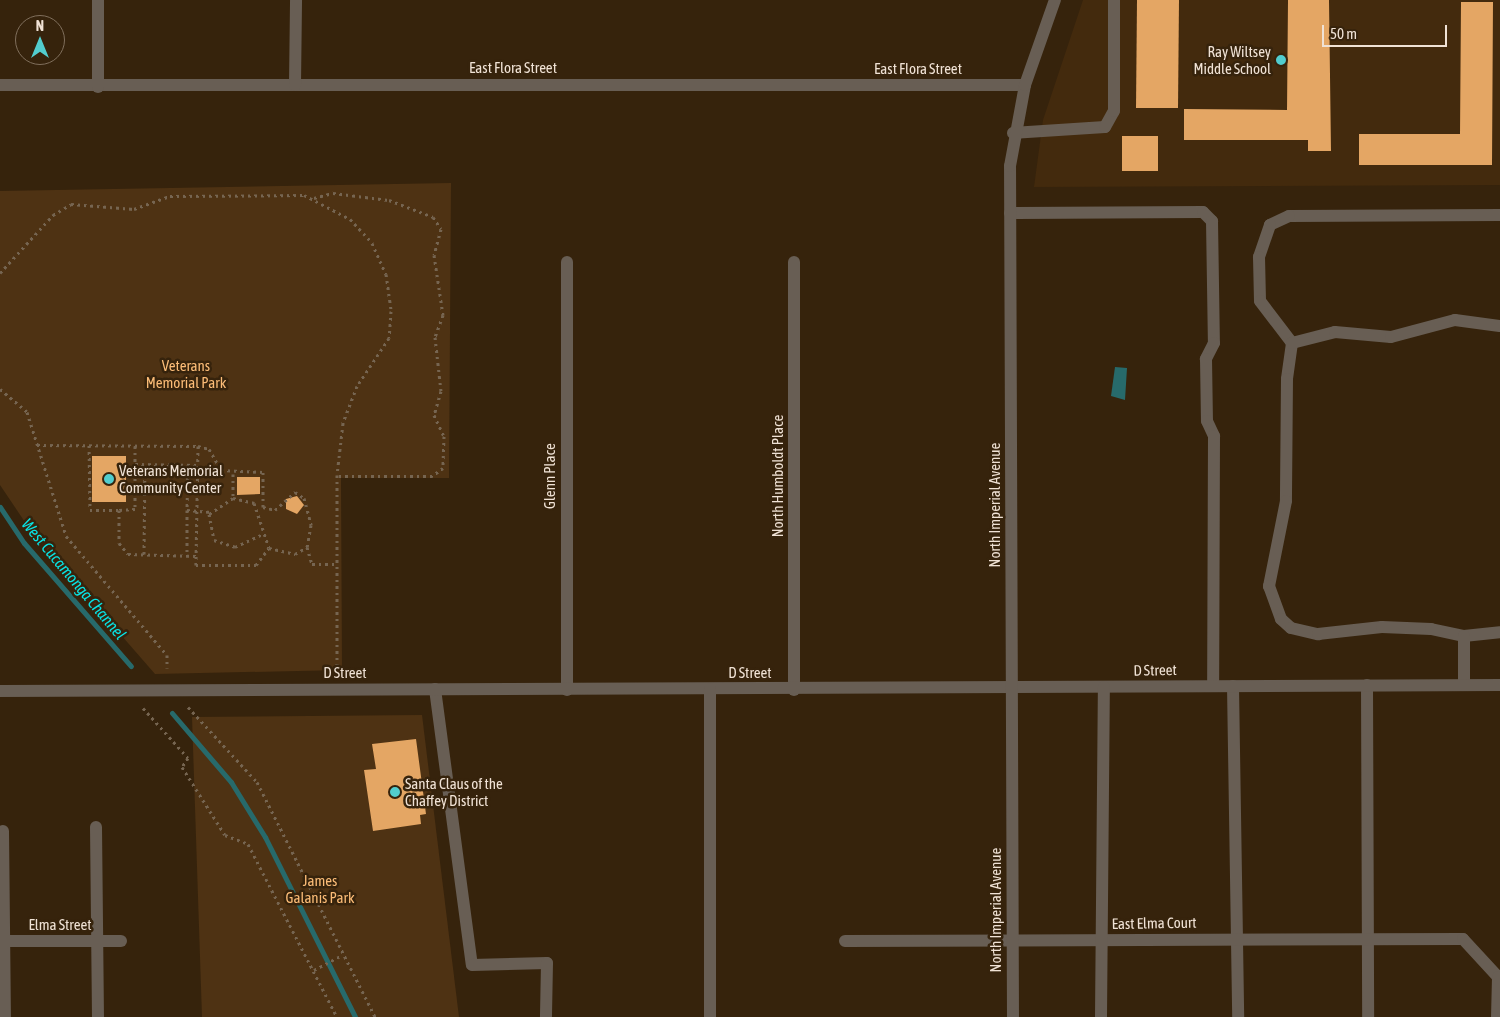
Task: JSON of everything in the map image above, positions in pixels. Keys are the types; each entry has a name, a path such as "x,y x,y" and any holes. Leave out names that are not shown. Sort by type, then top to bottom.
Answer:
{"street":[{"path":"98,0 98,87"},
{"path":"295,85 296,0"},
{"name":"North Imperial Avenue","path":"1013,1017 1010,213 1013,133 1025,85 1054,0"},
{"path":"1013,133 1105,127 1114,110 1114,0"},
{"name":"East Flora Street","path":"0,85 98,87 295,85 1025,85"},
{"path":"1010,213 1202,212 1212,221 1214,343 1206,368 1207,421 1214,436 1213,686"},
{"path":"1500,215 1280,218 1270,225 1261,245 1260,301 1292,343 1287,379 1286,501 1269,578 1274,608 1291,628 1305,633 1404,627 1464,636 1500,632"},
{"name":"Glenn Place","path":"567,262 567,690"},
{"name":"North Humboldt Place","path":"794,262 794,690"},
{"path":"1292,343 1335,332 1392,337 1454,320 1500,326"},
{"path":"1464,636 1464,685"},
{"path":"1366,685 1368,1017"},
{"name":"D Street","path":"0,691 794,690 1500,685"},
{"path":"1233,686 1238,1017"},
{"path":"1101,1017 1100,940 1104,687"},
{"path":"435,689 472,965 547,964 546,1017"},
{"path":"710,689 710,1017"},
{"path":"96,828 98,1017"},
{"path":"3,830 5,1017"},
{"name":"East Elma Court","path":"845,941 1238,938 1463,939 1498,977 1497,1017"},
{"name":"Elma Street","path":"3,941 121,941"}],"path":[{"path":"0,273 53,215 71,204 134,209 170,196 237,193 313,198 333,193 389,200 433,217 441,229 434,255 443,315 435,337 441,391 434,415 444,436 442,468 432,476 336,476"},
{"path":"313,198 350,219 372,243 386,274 391,312 388,338 347,406 336,476 337,669"},
{"path":"0,390 28,412 66,536 167,655 168,668"},
{"path":"37,445 198,446 209,449 221,470 233,474 263,472 263,507"},
{"path":"89,445 90,510 135,509 135,446"},
{"path":"198,446 196,565 256,565 269,548"},
{"path":"135,464 198,465"},
{"path":"144,554 145,464"},
{"path":"187,556 188,465"},
{"path":"233,474 233,498"},
{"path":"255,509 263,507 275,510 295,492 304,498 311,525 306,547 312,564 337,564"},
{"path":"187,510 211,512 233,498 254,503 261,535 269,548 295,554 306,547"},
{"path":"119,510 119,543 128,554 196,556"},
{"path":"211,512 210,530 222,545 235,547 261,535"},
{"path":"188,707 257,782 342,955 375,1017"},
{"path":"143,708 188,758 182,767 225,835 248,844 337,1017"},
{"path":"314,970 342,955"}],"shaded area":[{"name":"Ray Wiltsey Middle School","path":"1083,0 1500,0 1500,185 1034,187 1043,120"}],"green space":[{"name":"Veterans Memorial Park","path":"451,183 449,478 341,478 342,670 155,674 33,534 0,485 0,191"},
{"name":"James Galanis Park","path":"422,715 459,1017 202,1017 192,717"}],"water":[{"path":"1115,367 1127,368 1125,400 1111,396"}],"building":[{"path":"1137,0 1179,0 1178,108 1136,108"},
{"path":"1288,0 1329,0 1331,151 1308,151 1308,140 1184,140 1184,109 1287,110"},
{"path":"1461,2 1493,2 1492,165 1359,165 1359,134 1460,134"},
{"path":"1122,136 1158,136 1158,171 1122,171"},
{"name":"Veterans Memorial Community Center","path":"92,456 126,456 126,502 92,502"},
{"path":"237,477 260,477 260,494 237,495"},
{"path":"297,496 304,505 297,514 286,509 286,499"},
{"name":"Santa Claus of the Chaffey District","path":"416,739 426,814 420,815 421,824 373,831 364,770 376,769 372,744"}],"waterway":[{"name":"West Cucamonga Channel","path":"0,507 24,543 131,666"},
{"name":"West Cucamonga Channel","path":"172,713 231,782 265,837 355,1017"}],"place":[{"name":"Ray Wiltsey Middle School","path":"1281,60"},
{"name":"Veterans Memorial Community Center","path":"109,479"},
{"name":"Santa Claus of the Chaffey District","path":"395,792"}]}
